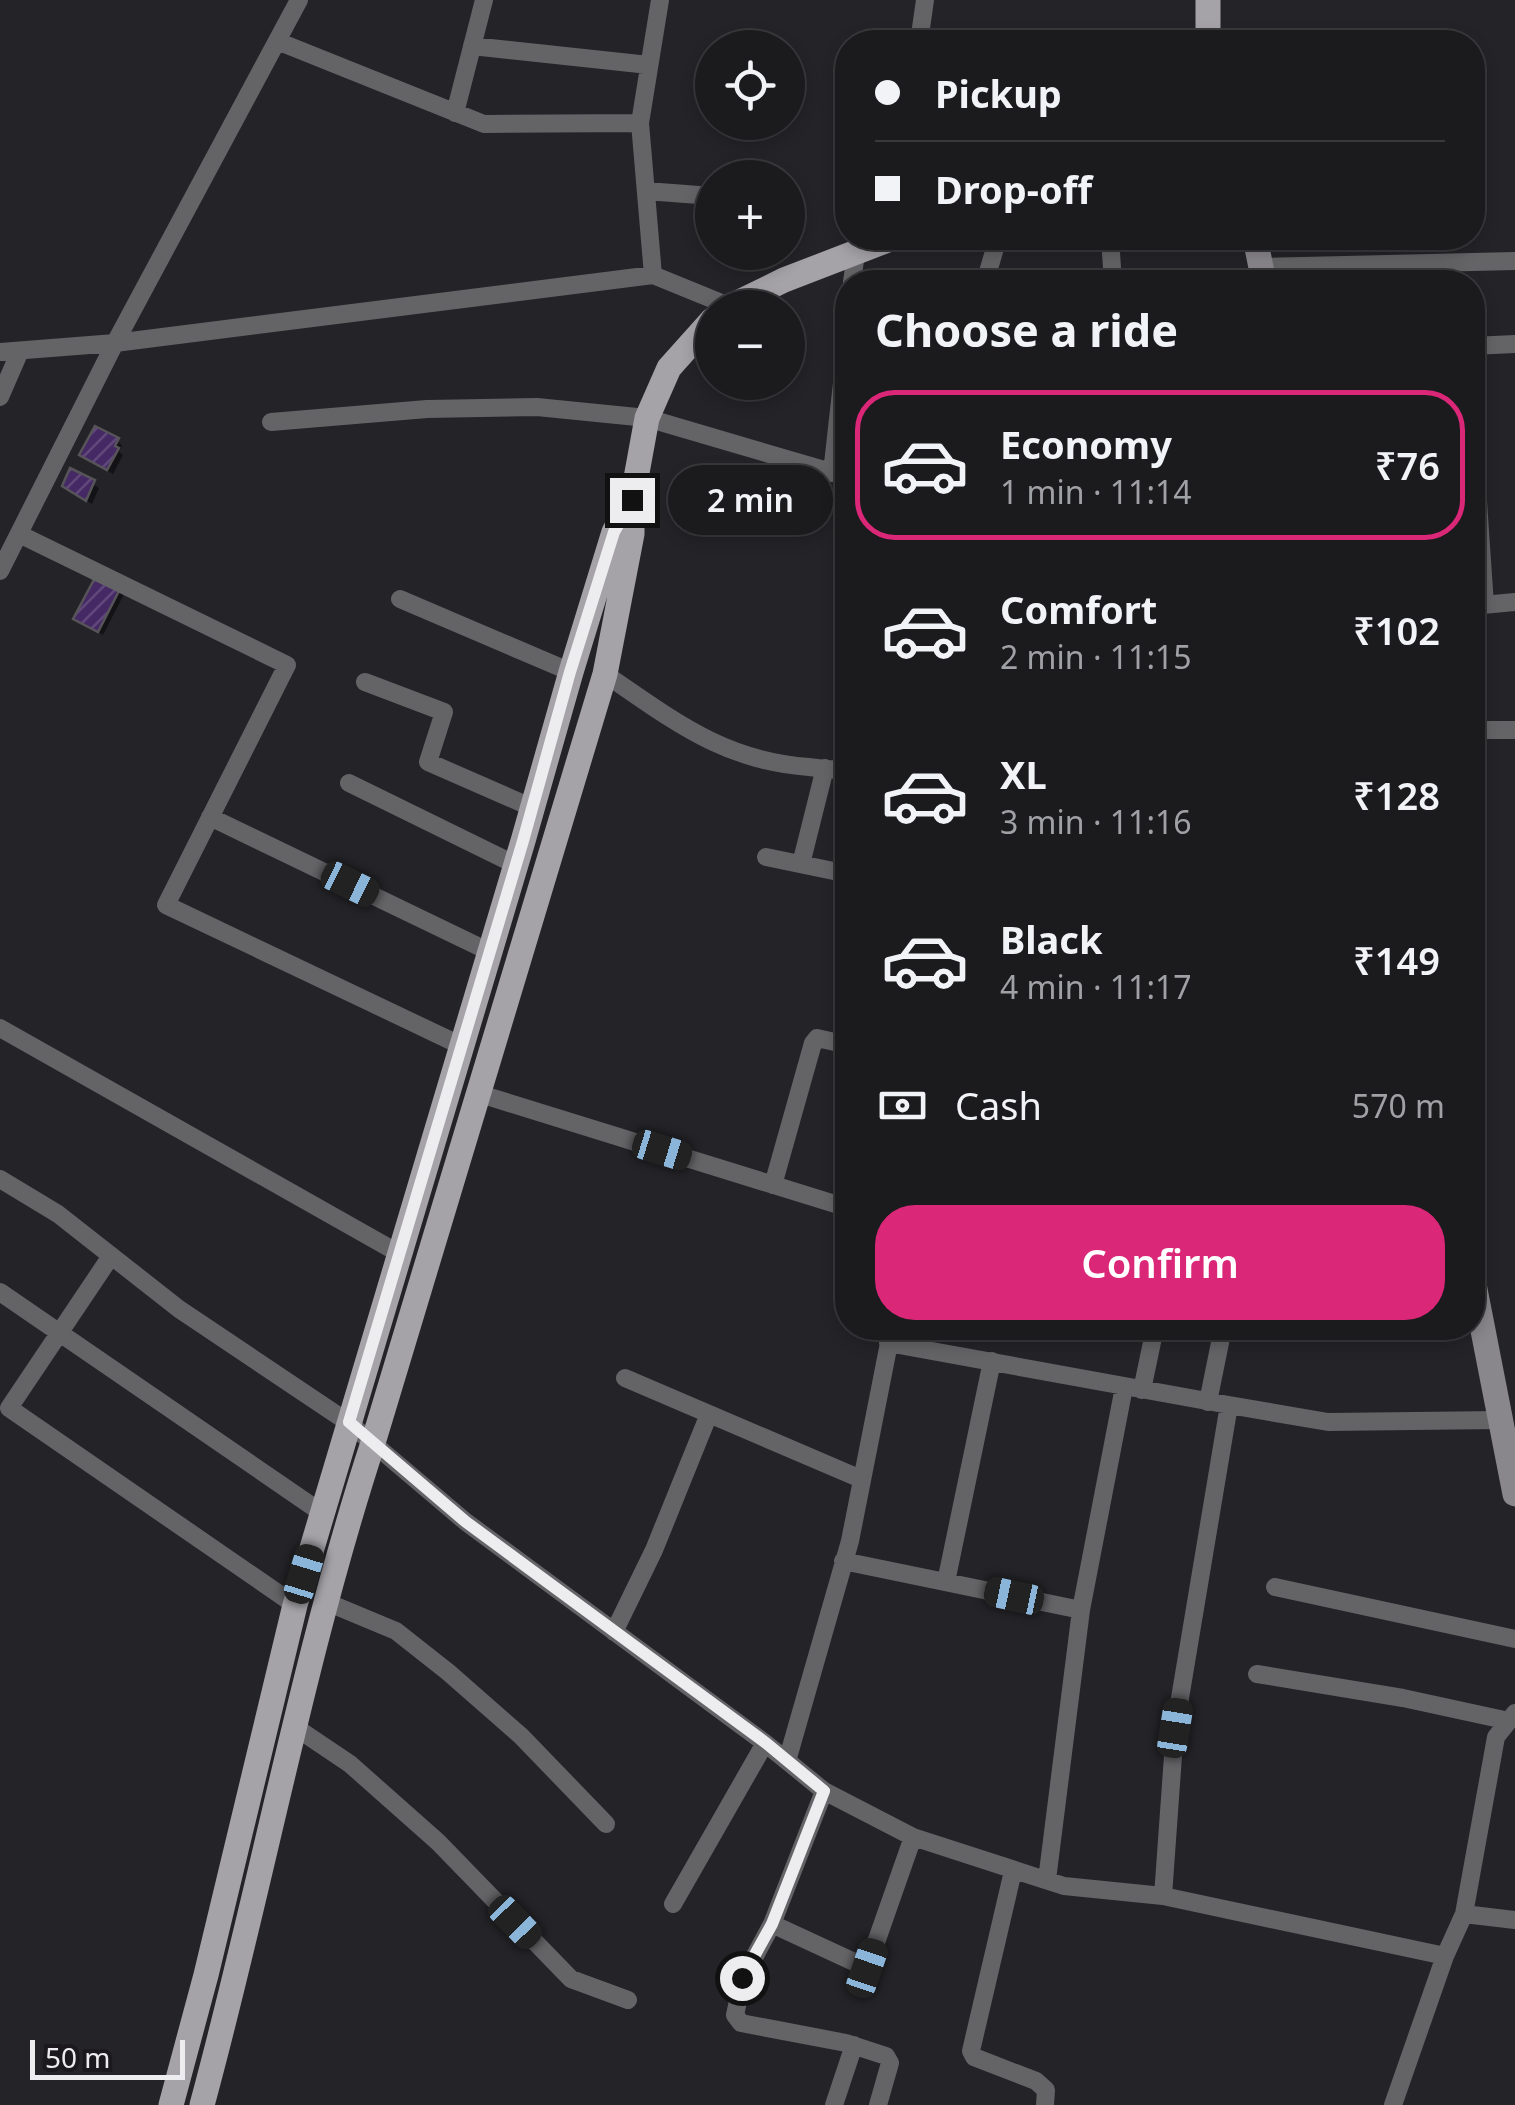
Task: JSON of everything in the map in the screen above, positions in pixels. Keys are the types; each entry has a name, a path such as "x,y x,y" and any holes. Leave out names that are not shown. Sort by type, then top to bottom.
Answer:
{"main road":[{"path":"1208,0 1208,30"},
{"path":"764,290 864,250"},
{"path":"202,2105 324,1602 606,674 632,534 632,500 647,418 669,368 695,341"},
{"path":"171,2105 295,1605 570,672 614,532 632,500"},
{"path":"1485,1340 1514,1480"}],"street":[{"path":"0,571 115,343 299,0"},
{"path":"454,113 484,0"},
{"path":"653,274 640,123 660,0"},
{"path":"920,30 924,0"},
{"path":"277,41 484,124 640,123"},
{"path":"472,46 649,66"},
{"path":"646,191 695,195"},
{"path":"854,270 856,253"},
{"path":"1359,270 1515,262"},
{"path":"0,352 115,343 653,274 695,296"},
{"path":"1485,345 1515,344"},
{"path":"0,397 20,351"},
{"path":"271,422 427,408 537,407 647,418 835,474"},
{"path":"19,534 286,666 166,904 462,1046"},
{"path":"400,599 570,672"},
{"path":"1485,604 1515,602"},
{"path":"606,674 705,741 737,754 835,769"},
{"path":"364,682 444,712 428,762 533,808"},
{"path":"1485,730 1515,730"},
{"path":"801,864 825,768"},
{"path":"349,783 516,865"},
{"path":"210,817 490,952"},
{"path":"766,857 835,871"},
{"path":"0,1028 400,1254"},
{"path":"773,1185 814,1043 817,1038 835,1041"},
{"path":"476,1093 835,1204"},
{"path":"0,1179 58,1214 179,1309 349,1422 466,1522 766,1743 824,1791 913,1837 1064,1886 1163,1896 1446,1956"},
{"path":"110,1256 4,1404 295,1605"},
{"path":"0,1292 322,1513"},
{"path":"787,1761 850,1541 889,1340"},
{"path":"909,1340 992,1362 1328,1422 1500,1420"},
{"path":"1047,1880 1082,1610 1133,1388 1151,1340"},
{"path":"1208,1402 1220,1340"},
{"path":"946,1582 992,1362"},
{"path":"626,1378 862,1478"},
{"path":"1163,1896 1175,1728 1229,1405"},
{"path":"614,1632 654,1550 709,1414"},
{"path":"843,1561 1082,1610"},
{"path":"1275,1587 1515,1639"},
{"path":"324,1602 396,1632 448,1672 521,1736 606,1824"},
{"path":"1257,1674 1512,1717 1496,1737 1464,1914 1393,2105"},
{"path":"295,1727 350,1764 438,1842 570,1979 628,2000"},
{"path":"674,1904 766,1743"},
{"path":"824,1791 772,1924 742,1978 735,2014 741,2023 878,2052 889,2059 878,2105"},
{"path":"772,1924 867,1968 913,1837"},
{"path":"1014,1871 971,2051 974,2057 1036,2080 1046,2090 1045,2105"},
{"path":"1464,1914 1515,1920"},
{"path":"834,2105 854,2045"}],"building":[{"path":"95,426 119,438 115,446 119,448 107,470 79,455"},
{"path":"70,468 95,480 86,501 62,486"},
{"path":"97,574 121,587 98,632 73,619"}],"route":[{"path":"632,500 614,532 570,672 349,1422 466,1522 766,1743 824,1791 772,1924 742,1978"}]}
